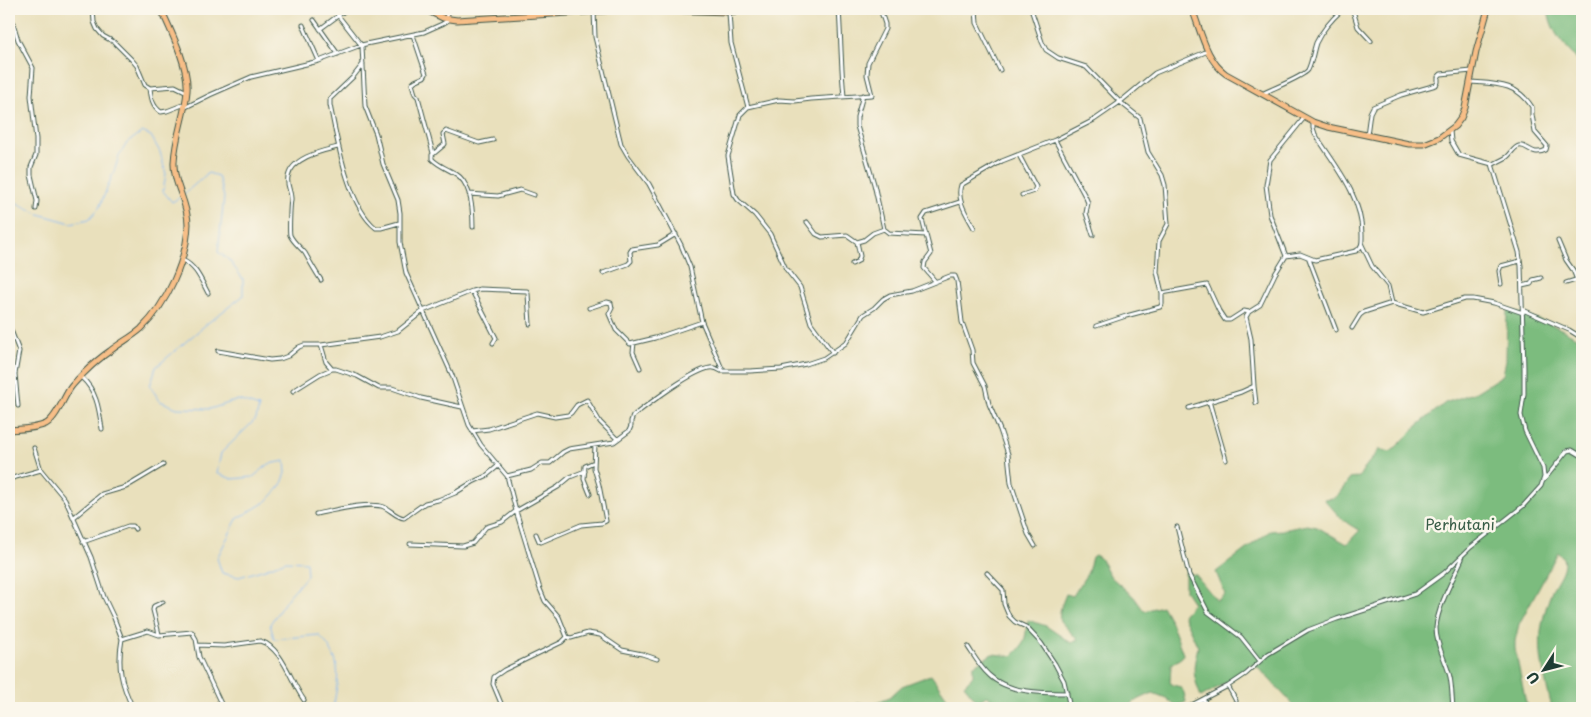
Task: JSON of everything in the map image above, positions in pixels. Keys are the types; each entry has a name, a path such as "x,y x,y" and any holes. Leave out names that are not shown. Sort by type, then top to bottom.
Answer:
{"highway":[{"path":"9,430 34,428 48,422 80,376 95,362 141,328 152,315 167,293 182,260 188,222 174,174 174,160 187,92 185,69 161,9"},
{"path":"424,9 448,19 484,19 651,9 729,12 754,9"},
{"path":"769,9 788,11 809,9"},
{"path":"1192,9 1208,51 1218,67 1261,94 1313,122 1416,144 1431,142 1450,130 1463,113 1488,9"}],"street":[{"path":"9,9 18,40 33,68 31,96 36,155 31,167 31,175 36,209"},
{"path":"93,9 97,29 103,36 112,40 137,66 144,83 150,88 152,100 161,112 185,106 251,78 319,60 361,45 430,31 448,19 446,9"},
{"path":"333,9 361,45 366,110 376,134 383,164 398,200 404,268 452,375 472,431 507,476 540,589 546,601 559,617 567,637"},
{"path":"320,28 347,9"},
{"path":"839,9 844,96"},
{"path":"833,353 811,323 800,287 786,269 770,234 734,194 728,156 740,114 748,107 779,100 795,101 872,95 867,69 870,57 884,29 885,24 880,9"},
{"path":"976,9 978,23 1000,70"},
{"path":"1031,9 1046,50 1058,58 1086,67 1093,72 1120,102 1140,118 1148,152 1162,175 1165,185 1168,224 1159,241 1157,272 1162,293 1162,304 1157,309 1126,316 1096,326"},
{"path":"1261,94 1296,78 1308,70 1321,35 1333,18 1343,9"},
{"path":"1351,9 1358,26 1371,41"},
{"path":"594,11 595,37 621,144 649,184 676,234 690,267 702,322 722,371"},
{"path":"729,12 731,43 748,107"},
{"path":"314,20 338,54"},
{"path":"303,25 319,60"},
{"path":"413,35 426,74 424,78 412,84 418,97 433,153 432,157 434,161 460,176 472,203 474,226"},
{"path":"974,228 960,202 961,185 998,163 1055,140 1094,120 1120,102 1155,73 1208,51"},
{"path":"363,63 353,77 330,99 338,147 346,174 362,213 376,228 399,223"},
{"path":"1367,135 1372,107 1401,95 1436,85 1441,74 1472,71"},
{"path":"1470,82 1507,86 1522,95 1532,107 1535,132 1547,146 1546,150 1534,152 1518,146 1504,159 1492,165"},
{"path":"150,88 175,86 187,92"},
{"path":"863,95 857,117 857,126 874,184 884,228 889,233 926,235"},
{"path":"1286,256 1270,215 1266,186 1272,157 1304,118"},
{"path":"1313,122 1315,134 1350,188 1361,219 1362,244 1372,266 1388,286 1392,303"},
{"path":"1450,130 1451,141 1459,154 1490,162 1492,165 1520,261 1524,394 1521,415 1526,431 1543,468 1543,482"},
{"path":"433,153 445,144 443,132 446,131 479,143 493,140"},
{"path":"1055,140 1086,198 1088,203 1086,213 1093,235"},
{"path":"321,280 305,254 290,235 291,196 288,187 288,177 291,170 305,158 315,153 338,147"},
{"path":"1020,153 1020,157 1036,187 1034,191 1022,195"},
{"path":"469,194 498,196 520,190 534,195"},
{"path":"935,281 924,268 924,262 931,254 922,219 926,213 960,202"},
{"path":"807,222 816,234 822,237 847,235 858,242 860,257 852,264"},
{"path":"858,242 884,228"},
{"path":"604,273 628,264 631,261 630,254 632,249 658,246 676,234"},
{"path":"1558,241 1576,280"},
{"path":"1286,256 1300,254 1309,259 1318,260 1356,251 1362,244"},
{"path":"1162,293 1207,285 1219,311 1225,320 1230,320 1244,311 1249,312 1260,305 1286,256"},
{"path":"1309,259 1336,330"},
{"path":"182,260 195,270 208,293"},
{"path":"1501,284 1500,268 1504,265 1520,261"},
{"path":"507,476 531,470 540,464 550,463 569,449 612,443 629,431 633,416 679,384 709,368 722,371 750,371 798,366 814,362 833,353 850,339 863,315 883,299 890,295 912,291 953,276 958,281 962,322 972,350 973,363 985,386 989,404 1003,438 1008,454 1011,484 1028,534 1035,546"},
{"path":"1522,286 1531,284 1533,280 1541,278"},
{"path":"1566,283 1582,278"},
{"path":"218,351 270,360 284,358 301,346 380,337 392,334 422,310 472,291 480,290 527,291 530,324"},
{"path":"472,291 484,317 495,334 496,338 493,343"},
{"path":"1352,328 1364,312 1392,303 1423,312 1473,299 1523,312 1569,330 1582,338"},
{"path":"589,308 607,302 611,303 610,317 616,330 629,343 634,344 702,322"},
{"path":"1249,312 1246,320 1251,339 1256,403"},
{"path":"9,326 19,351 15,374 18,406"},
{"path":"634,344 633,352 640,368"},
{"path":"321,345 326,362 332,369"},
{"path":"293,391 320,374 332,369 357,376 379,388 392,388 421,398 462,407"},
{"path":"80,376 92,388 99,407 102,429"},
{"path":"1189,408 1241,392 1254,386"},
{"path":"472,431 489,429 537,413 555,417 568,415 577,404 587,400 600,422 617,440"},
{"path":"1209,401 1226,460"},
{"path":"536,534 541,542 581,525 605,522 606,518 594,468 595,445"},
{"path":"34,448 41,470 61,494 96,569 104,597 122,639 119,670 127,695 134,708"},
{"path":"1186,708 1228,686 1246,674 1268,654 1313,628 1337,618 1415,594 1444,573 1464,556 1471,547 1523,506 1538,490 1568,450 1572,450 1582,456"},
{"path":"590,494 584,481 585,471 586,464 594,461"},
{"path":"73,518 102,494 126,487 163,465"},
{"path":"316,514 360,506 380,506 404,518 425,503 456,494 473,482 486,476 498,466"},
{"path":"9,479 41,470"},
{"path":"410,544 469,545 479,538 486,527 502,522 516,511 558,487 570,476 585,471"},
{"path":"83,542 128,526 133,526 135,529"},
{"path":"1177,527 1189,575 1208,612 1240,637 1260,661"},
{"path":"1453,708 1450,677 1440,649 1436,627 1448,589 1464,556"},
{"path":"987,573 1003,590 1004,604 1009,616 1015,622 1026,627 1050,656 1064,681 1070,708"},
{"path":"159,635 153,610 154,606 163,602"},
{"path":"122,639 148,631 159,635 192,631 200,658 223,708"},
{"path":"503,708 493,684 494,677 504,670 562,642 567,637 571,638 588,633 600,636 622,650 657,659"},
{"path":"197,644 216,647 260,641 266,642 276,652 304,700"},
{"path":"968,647 989,675 1001,683 1022,690 1040,693 1067,693"},
{"path":"1228,686 1236,701"},
{"path":"1204,700 1207,708"}],"green space":[{"path":"1548,9 1582,9 1582,65 1556,33 1552,26"},
{"name":"Perhutani","path":"1509,310 1538,319 1582,341 1582,708 1552,708 1542,664 1540,642 1543,620 1552,590 1564,566 1562,556 1558,552 1519,624 1515,641 1527,708 1487,708 1481,706 1470,708 1296,708 1259,668 1252,664 1232,679 1201,697 1194,672 1198,647 1183,615 1193,603 1185,591 1185,573 1196,575 1217,601 1225,594 1216,572 1270,531 1307,525 1317,527 1347,544 1360,530 1344,521 1324,499 1337,496 1350,479 1359,477 1380,449 1390,452 1393,450 1416,427 1445,403 1476,392 1503,375 1506,360 1507,313"},
{"path":"1095,555 1100,558 1111,577 1134,597 1144,611 1162,606 1171,622 1183,654 1182,657 1171,665 1170,682 1172,685 1181,687 1186,702 1176,706 1166,698 1153,693 1135,701 1127,708 1004,708 1001,703 987,696 981,699 980,705 964,685 973,676 973,666 992,654 1012,656 1017,652 1025,636 1028,620 1046,626 1071,643 1078,640 1060,621 1060,611 1066,594 1073,596 1088,572 1092,557"},
{"path":"931,675 948,699 950,708 848,708 859,703 872,704 890,697 902,686"}],"waterway":[{"path":"9,197 13,201 39,214 71,223 89,219 99,208 119,156 127,143 142,132 151,136 160,152 166,174 163,191 172,202 179,198"},
{"path":"184,194 208,173 218,176 224,197 218,252 229,260 243,279 243,296 156,367 150,386 160,401 177,408 210,409 238,400 259,407 256,419 221,453 217,473 232,479 253,477 269,464 285,461 286,473 281,486 267,501 237,519 217,558 222,573 239,577 286,561 306,562 307,576 289,596 270,624 274,639 319,635 327,644 336,661 338,678 333,708"}]}
